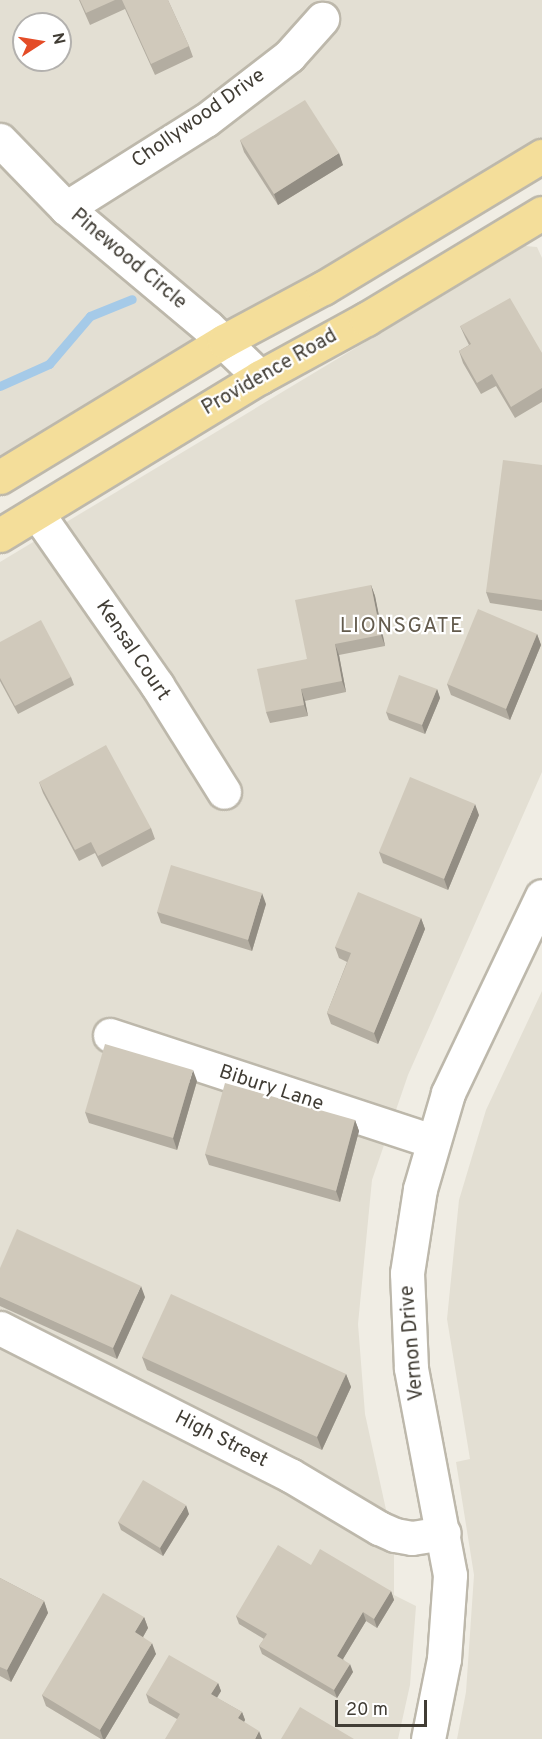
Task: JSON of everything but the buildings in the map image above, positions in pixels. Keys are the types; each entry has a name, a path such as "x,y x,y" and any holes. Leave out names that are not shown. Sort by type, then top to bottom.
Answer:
{"main road":[{"path":"0,477 224,341 323,288 541,159"},
{"name":"Providence Road","path":"0,535 260,377 366,319 542,213"}],"street":[{"name":"Chollywood Drive","path":"66,208 206,120 289,56 322,19"},
{"name":"Pinewood Circle","path":"0,140 66,208 224,341 260,377"},
{"name":"Kensal Court","path":"37,513 157,685 224,792"},
{"name":"Vernon Drive","path":"428,1739 449,1620 450,1575 444,1533 411,1368 407,1320 407,1273 420,1189 448,1093 542,896"},
{"name":"Bibury Lane","path":"110,1035 433,1141"},
{"name":"High Street","path":"0,1328 323,1492 394,1535 412,1538 444,1533"}],"shaded area":[{"path":"0,0 542,0 542,138 0,465"},
{"path":"525,246 537,247 542,258 542,772 408,1075 372,1180 358,1324 365,1414 394,1546 394,1595 416,1606 410,1685 398,1739 0,1739 0,562"},
{"path":"542,991 542,1739 457,1739 466,1692 474,1575 456,1462 470,1459 447,1319 459,1200 486,1110"}],"waterway":[{"path":"0,386 49,364 90,316 132,299"}],"district":[{"name":"LIONSGATE","path":"402,627"}]}
